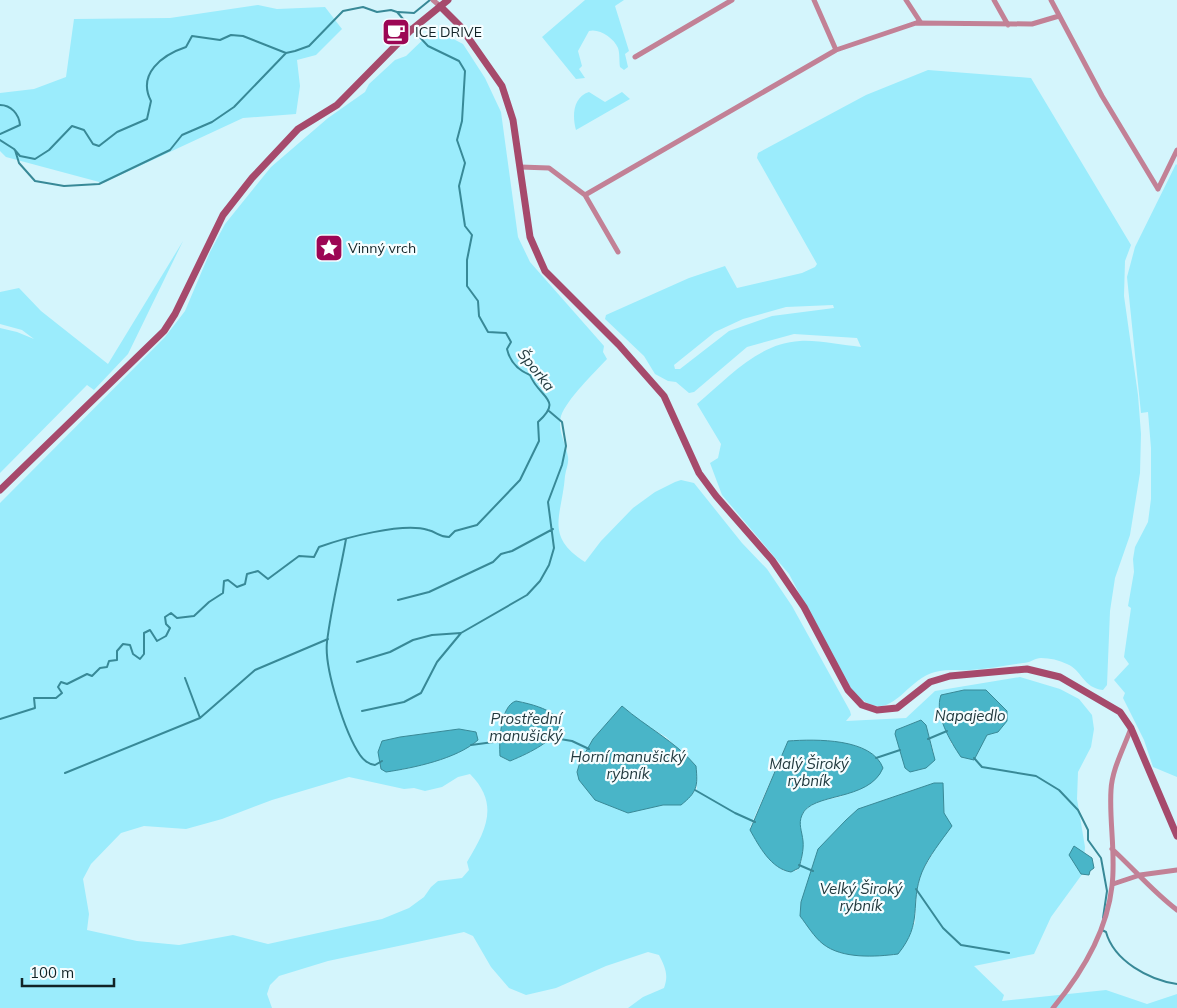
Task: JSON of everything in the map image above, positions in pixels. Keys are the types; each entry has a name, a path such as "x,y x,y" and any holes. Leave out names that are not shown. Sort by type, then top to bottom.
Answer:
{"street":[{"path":"0,490 164,331 176,314 223,215 277,149 298,130 337,105 436,2 448,0"},
{"path":"635,57 732,0"},
{"path":"814,0 836,50"},
{"path":"906,0 921,23"},
{"path":"994,0 1008,24"},
{"path":"1051,0 1102,96 1158,189 1177,150"},
{"path":"436,2 460,26 502,86 513,120 530,238 545,271 630,357 664,396 699,473 716,496 772,560 804,607 848,690 862,705 877,710 897,708 930,682 944,678 1027,669 1060,677 1120,712 1131,728 1177,836"},
{"path":"585,195 836,50 921,23 1032,24 1059,16"},
{"path":"520,167 549,168 585,195 618,252"},
{"path":"1053,1008 1089,955 1103,929 1113,884 1111,789 1115,770 1131,728"},
{"path":"1112,849 1140,875 1155,893 1177,910"},
{"path":"1113,884 1140,875 1177,870"}],"shaded area":[{"path":"585,0 624,0 615,6 629,51 625,54 628,67 624,70 620,67 619,50 616,44 602,32 589,31 578,51 582,66 579,69 585,78 576,79 542,37"},
{"path":"258,5 277,9 325,7 342,29 316,55 297,60 300,86 296,114 243,118 103,183 6,157 0,151 0,93 34,89 66,77 74,19 170,18"},
{"path":"434,29 463,44 485,78 501,112 518,237 530,262 604,346 603,352 607,359 575,394 561,416 560,426 568,459 558,524 564,543 585,562 601,541 633,508 655,492 681,480 694,483 742,543 767,569 792,606 850,711 851,715 846,721 906,718 935,691 1020,677 1060,689 1079,699 1092,715 1094,729 1091,747 1078,772 1077,799 1085,847 1083,873 1051,917 1034,954 974,966 1004,995 1002,1001 1106,990 1147,1004 1177,994 1177,1008 628,1008 643,997 664,988 666,971 659,955 648,952 606,966 556,988 526,995 509,988 491,967 473,936 464,932 328,961 279,976 270,985 267,994 272,1008 0,1008 0,503 165,337 185,311 210,252 225,224 271,167 328,118 365,92 369,84 395,60 406,56","holes":["964,690 986,690 1007,711 998,732 987,735 978,752 952,745 940,714 941,695","522,702 552,713 534,748 510,761 500,756 501,736 507,708","622,706 639,721 666,737 696,766 697,789 681,805 663,805 628,813 610,806 577,772 593,739","920,720 926,725 934,753 926,768 910,772 903,727","459,729 476,732 471,746 444,758 402,770 382,741","788,741 853,745 843,796 817,802 803,812 799,828 802,856 796,871 784,871 766,855 750,827","470,774 485,796 487,818 480,839 467,862 469,870 462,878 438,881 424,897 409,908 382,919 268,944 233,935 179,945 137,941 87,930 89,914 83,879 91,864 121,833 144,826 186,829 349,777 404,789 414,788 425,791 442,787 458,777","934,783 942,783 944,813 933,853 922,872 917,889 915,923 898,954 864,955 822,943 800,916 801,902 807,887 858,809"]},
{"path":"928,70 1031,78 1131,245 1125,261 1124,296 1138,395 1141,434 1140,473 1130,535 1115,578 1110,611 1107,685 1103,690 1091,686 1076,670 1067,664 1054,659 1041,658 1026,663 983,669 940,671 927,675 897,699 887,704 877,706 865,701 850,689 789,574 722,495 710,463 718,458 721,444 697,404 744,364 770,348 800,341 861,347 857,338 794,334 747,347 694,392 689,393 676,382 668,381 655,374 644,356 605,319 606,315 689,278 725,266 737,288 802,273 815,267 817,264 757,158 758,153 866,95","holes":["833,305 834,308 772,316 729,331 680,369 675,369 674,365 715,332 743,319 786,307"]},
{"path":"589,92 605,102 622,92 630,99 576,130 575,108 580,98"},
{"path":"1176,164 1177,777 1153,767 1144,740 1123,698 1125,693 1114,680 1129,664 1124,657 1131,608 1128,606 1134,572 1133,559 1135,547 1148,522 1151,499 1151,448 1148,412 1141,413 1127,277 1135,247"},
{"path":"183,241 128,354 94,390 87,385 0,473 0,328 34,339 22,330 0,324 0,292 19,288 41,311 108,364"}],"water":[{"name":"Napajedlo","path":"964,690 986,690 1007,711 1007,721 998,732 987,735 974,760 961,757 941,719 939,702 941,695"},
{"name":"Prostřední manušický","path":"516,701 538,707 552,714 558,721 558,729 541,746 510,761 500,756 500,734 507,710"},
{"name":"Horní manušický rybník","path":"622,706 679,749 696,766 697,779 695,789 681,805 663,805 628,813 595,800 579,780 577,772 580,762 593,739"},
{"path":"921,720 926,725 935,760 926,768 910,772 905,768 895,734 896,730"},
{"path":"459,729 476,732 478,740 459,752 434,762 386,772 381,769 378,752 382,741"},
{"name":"Malý Široký rybník","path":"788,741 842,742 867,751 877,758 883,768 876,779 866,786 854,792 816,803 807,808 800,821 803,844 799,868 791,872 777,866 766,856 750,830"},
{"name":"Velký Široký rybník","path":"934,783 943,783 944,813 952,826 922,872 916,894 914,923 906,943 898,954 879,956 849,955 823,944 800,916 801,902 818,849 858,809"},
{"path":"1074,846 1092,858 1094,868 1090,871 1089,875 1081,874 1069,855"}],"waterway":[{"path":"398,12 414,13 430,0"},
{"name":"Šporka","path":"0,140 14,149 20,156 35,159 49,150 72,126 84,130 93,144 99,146 117,132 147,119 151,101 147,82 150,74 161,60 186,47 192,36 220,40 231,35 243,36 286,53 309,46 343,11 363,7 377,12 391,10 397,12 410,27"},
{"name":"Šporka","path":"0,719 35,708 34,698 56,698 62,693 58,687 61,682 67,684 87,674 92,676 100,668 107,667 109,661 117,660 117,651 123,644 130,645 133,654 140,659 144,654 144,633 150,630 157,641 166,636 170,628 166,624 165,617 171,613 177,618 194,616 209,602 223,593 224,581 228,580 237,587 245,584 247,574 258,571 268,579 299,556 314,557 319,547 343,539 389,529 417,528 449,537 455,531 477,525 520,480 539,441 538,422 549,408 549,403 530,375 512,362 507,349 511,342 506,333 488,332 479,316 478,301 467,286 467,260 472,235 465,226 459,186 465,163 457,140 462,121 465,71 459,61 428,46 413,30"},
{"path":"15,150 19,163 35,181 64,186 99,184 170,150 182,135 212,122 234,107 286,53"},
{"name":"Šporka","path":"0,105 4,105 14,111 20,125 0,134"},
{"path":"362,711 404,702 421,693 437,662 461,633 527,595 540,581 549,565 554,548 548,502 562,465 566,446 562,422 549,411"},
{"path":"398,600 429,592 493,562 501,554 512,551 553,529"},
{"path":"346,539 327,642 329,668 342,716 354,745 367,762 375,765 382,761"},
{"path":"357,662 390,652 413,640 432,635 461,633"},
{"path":"65,773 200,718 255,670 328,639"},
{"path":"185,678 200,718"},
{"path":"928,739 947,731"},
{"path":"548,737 572,741 589,749"},
{"path":"471,745 501,741"},
{"path":"876,758 900,750"},
{"path":"974,758 982,767 1036,776 1059,790 1078,810 1088,830 1088,840 1101,858 1107,891 1103,918"},
{"path":"695,790 755,822"},
{"path":"799,865 813,871"},
{"path":"916,889 943,928 961,945 1009,953"},
{"path":"1102,930 1106,932 1117,952 1134,967 1155,978 1177,984"}],"place":[{"name":"ICE DRIVE","path":"396,32"},
{"name":"Vinný vrch","path":"329,248"}]}
